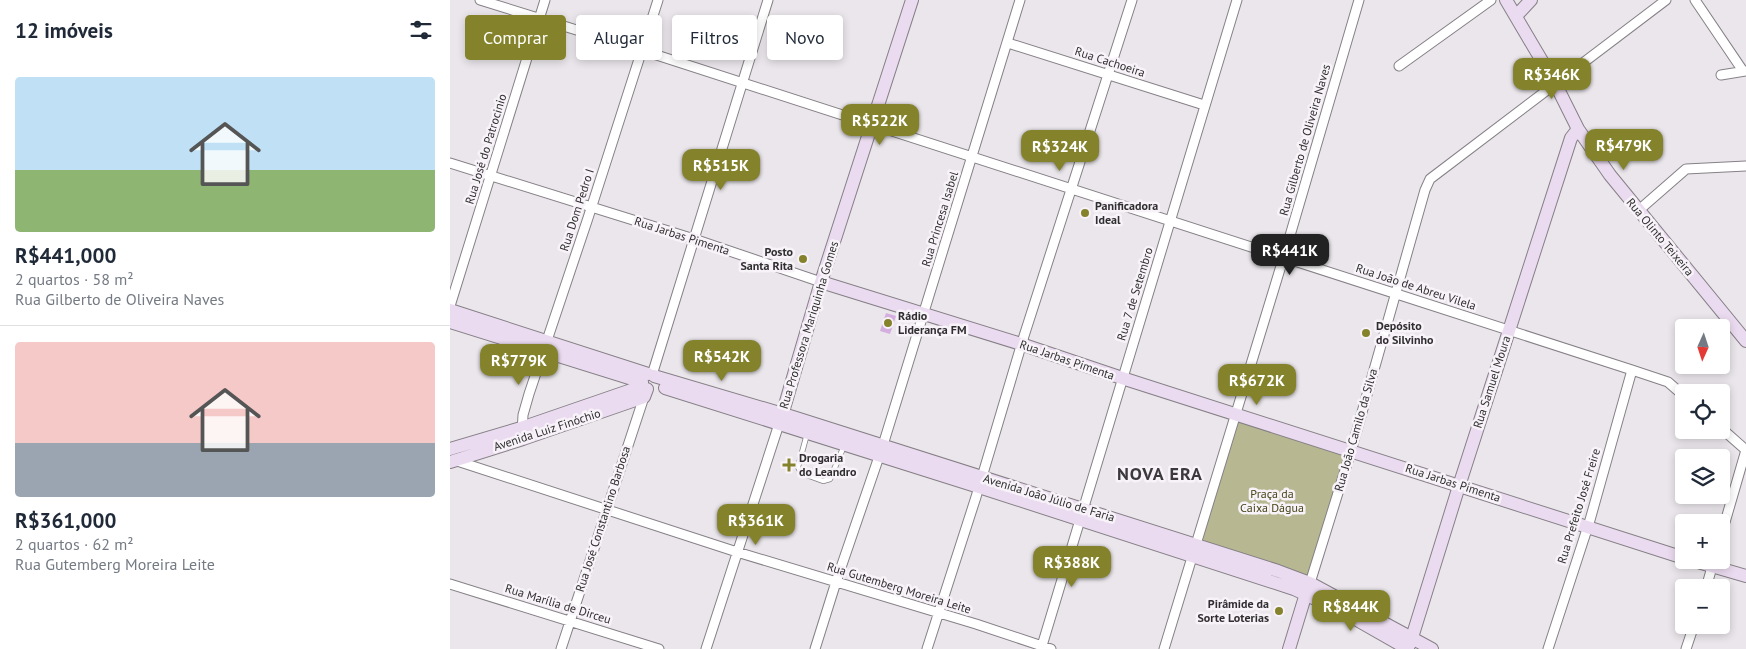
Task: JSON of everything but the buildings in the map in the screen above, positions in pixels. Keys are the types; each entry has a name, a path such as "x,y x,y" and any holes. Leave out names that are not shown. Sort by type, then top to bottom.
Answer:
{"street":[{"name":"Rua João de Abreu Vilela","path":"480,0 529,15"},
{"name":"Rua José do Patrocinio","path":"540,15 545,0"},
{"name":"Rua Dom Pedro I","path":"653,15 658,0"},
{"name":"Rua José Constantino Barbosa","path":"561,649 694,239 768,0"},
{"name":"Rua Professora Mariquinha Gomes","path":"706,649 781,419 821,282 912,0"},
{"path":"927,649 1132,0"},
{"name":"Rua 7 de Setembro","path":"1042,647 1236,0"},
{"name":"Rua Gilberto de Oliveira Naves","path":"1164,649 1284,256 1359,0"},
{"path":"1399,66 1491,0"},
{"name":"Rua Olinto Teixeira","path":"1506,0 1555,83 1578,129 1615,182 1746,341"},
{"path":"1516,16 1530,0"},
{"path":"1555,83 1666,0"},
{"path":"1695,0 1744,71 1721,75"},
{"name":"Rua Princesa Isabel","path":"815,649 924,313 1008,43 1017,1"},
{"name":"Rua Cachoeira","path":"1008,43 1204,105"},
{"name":"Rua João de Abreu Vilela","path":"662,57 873,124 972,158 1072,188 1395,294 1509,329 1668,382 1675,388"},
{"name":"Rua José do Patrocinio","path":"450,306 526,60"},
{"name":"Rua Dom Pedro I","path":"522,433 525,406 592,207 638,60"},
{"name":"Rua João Camilo da Silva","path":"1290,649 1351,451 1425,190 1430,179 1555,83"},
{"name":"Rua Samuel Moura","path":"1409,646 1571,138 1578,129"},
{"name":"Rua Jarbas Pimenta","path":"450,163 694,239 821,282 1022,344 1122,378 1675,555"},
{"path":"1639,210 1686,169 1746,166"},
{"name":"Avenida João Júlio de Faria","path":"450,310 546,346 593,361 648,383 781,419 881,450 1308,588 1346,608 1409,646 1432,649"},
{"name":"Avenida João Júlio de Faria","path":"450,322 546,346"},
{"name":"Rua Prefeito José Freire","path":"1548,649 1588,527 1632,370"},
{"name":"Avenida Luiz Finóchio","path":"451,458 588,411 648,383"},
{"name":"Avenida João Júlio de Faria","path":"781,419 807,433 844,445 881,450"},
{"path":"1727,514 1746,450 1730,436"},
{"name":"Rua Gutemberg Moreira Leite","path":"451,458 737,552 939,612 1051,649"},
{"path":"1728,569 1746,576"},
{"name":"Rua Marília de Dirceu","path":"450,584 659,649"},
{"path":"1686,649 1691,634"}],"lane":[{"path":"807,433 798,467 800,473 823,481 830,479 844,445"}],"green space":[{"name":"Praça da Caixa Dágua","path":"1240,417 1346,453 1307,579 1199,543"}],"place":[{"name":"Panificadora Ideal","path":"1085,213"},
{"name":"Posto Santa Rita","path":"803,259"},
{"name":"Rádio Liderança FM","path":"888,323"},
{"name":"Depósito do Silvinho","path":"1366,333"},
{"name":"Drogaria do Leandro","path":"789,465"},
{"name":"Pirâmide da Sorte Loterias","path":"1279,611"}],"district":[{"name":"NOVA ERA","path":"1160,474"}]}
